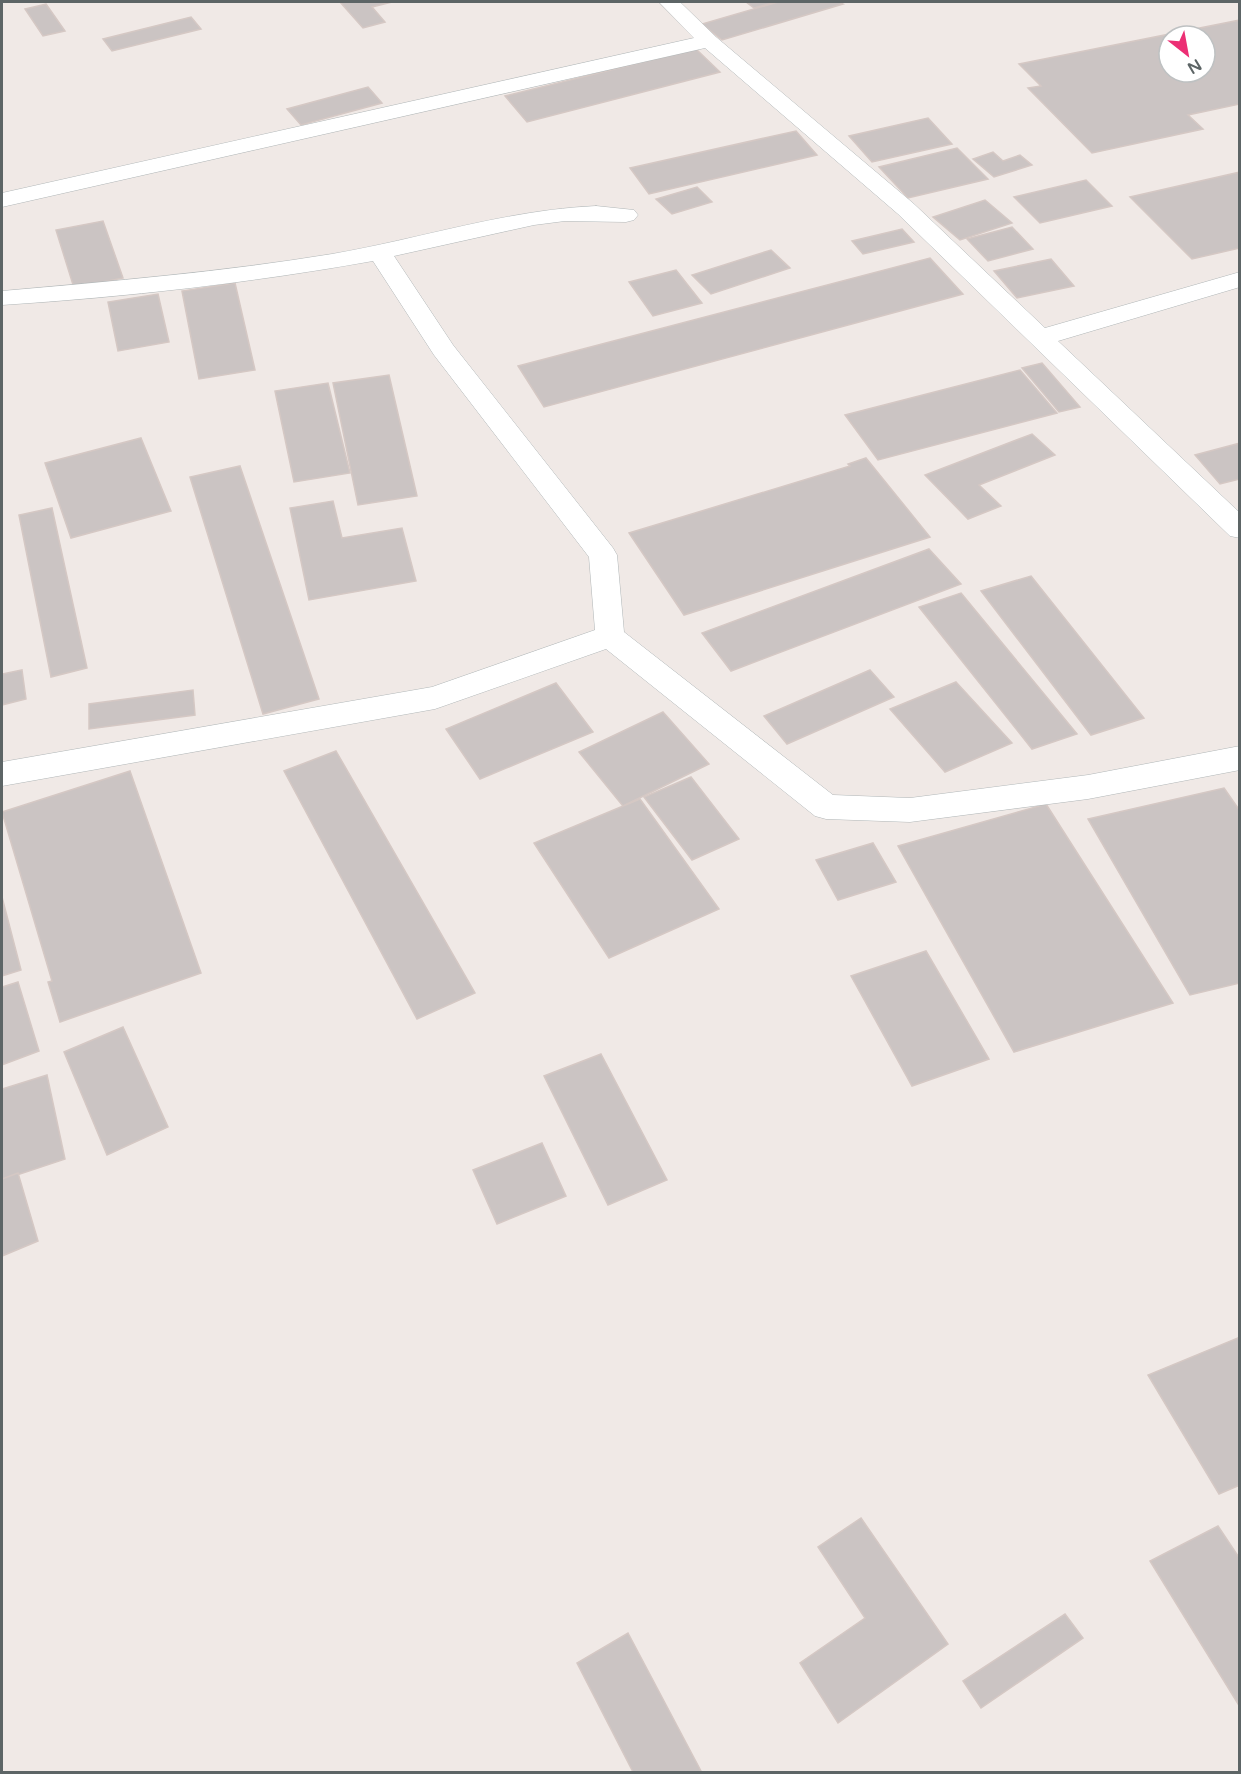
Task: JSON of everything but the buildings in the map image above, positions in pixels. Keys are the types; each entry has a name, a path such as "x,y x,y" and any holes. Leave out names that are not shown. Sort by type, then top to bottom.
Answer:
{"street":[{"path":"669,2 709,41 906,209 1239,529"},
{"path":"2,200 709,41"},
{"path":"2,298 187,281 379,252 501,225 563,215 600,212 626,215"},
{"path":"379,252 443,351 603,555 610,636 826,807 910,810 1088,788 1239,758"},
{"path":"1040,338 1239,279"},
{"path":"2,774 435,698 610,636"}]}
